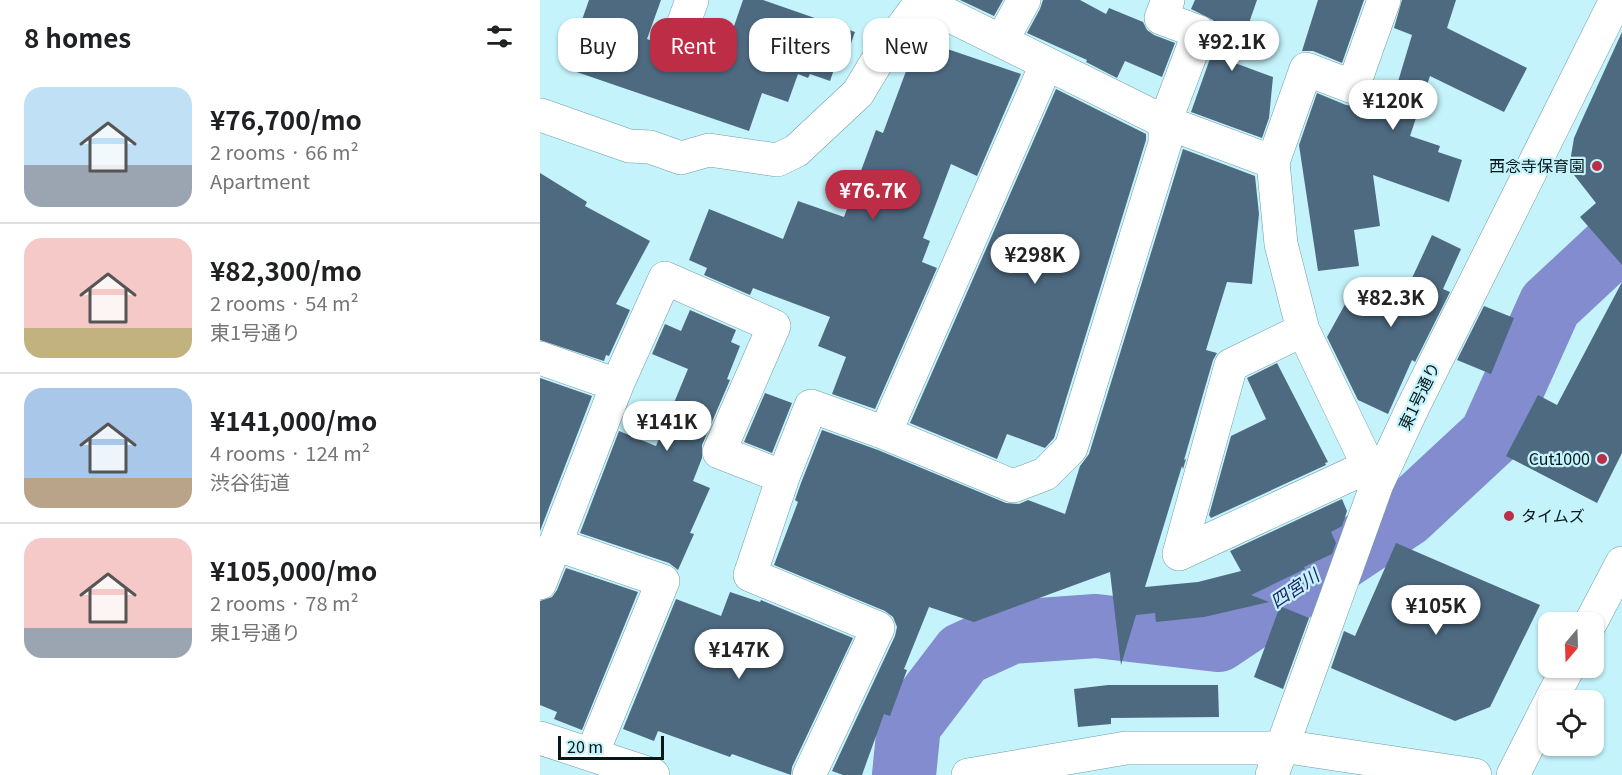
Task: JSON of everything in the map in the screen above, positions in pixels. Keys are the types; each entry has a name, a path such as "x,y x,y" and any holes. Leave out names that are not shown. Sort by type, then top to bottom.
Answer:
{"street":[{"path":"685,18 692,0"},
{"path":"1002,40 1024,0"},
{"path":"809,775 878,628 750,575 783,477 811,406 1013,486 1045,474 1071,448 1166,143 1165,123 1199,32 1161,18 1168,0"},
{"path":"1303,330 1231,365 1179,554 1373,475 1303,330 1281,244 1273,162 1306,69 1353,87 1384,0"},
{"name":"東1号通り","path":"1277,762 1373,475 1418,397 1616,0"},
{"path":"541,115 628,146 650,147 681,158 709,150 777,160 796,151 858,93 876,63 920,1 1165,123 1273,162"},
{"path":"885,434 1046,65"},
{"path":"540,583 617,385 665,278 774,326 719,452 783,477"},
{"path":"540,358 617,385"},
{"path":"555,543 663,582 592,754"},
{"path":"1596,612 1622,563"},
{"path":"1512,775 1538,725"},
{"path":"540,738 653,775"},
{"path":"968,775 1126,748 1277,762 1295,747 1475,775"}],"building":[{"path":"589,0 661,0 655,18 650,18 647,39 650,40 650,72 737,72 737,18 743,0 763,0 815,18 749,18 749,72 833,72 830,81 810,74 808,78 798,74 788,102 762,93 749,131 577,72 638,72 638,18 583,18"},
{"path":"960,0 1003,0 994,16"},
{"path":"1043,0 1080,0 1106,14 1109,8 1143,22 1147,30 1154,35 1175,43 1162,77 1125,61 1117,78 1086,62 1087,60 1027,33"},
{"path":"1195,0 1257,0 1235,63 1273,77 1269,118 1262,138 1191,112 1217,39 1218,30 1213,20 1191,9"},
{"path":"1318,0 1364,0 1342,63 1313,51 1302,51"},
{"path":"1402,0 1456,0 1447,28 1527,68 1504,112 1430,76 1410,136 1440,146 1438,152 1462,160 1449,202 1373,175 1380,226 1354,230 1359,266 1318,271 1299,145 1317,93 1346,105 1355,106 1365,101 1373,88 1394,95 1412,35 1394,28"},
{"path":"851,31 855,32 851,43"},
{"name":"西念寺保育園","path":"1622,32 1622,265 1580,217 1596,203 1574,175 1571,156 1574,138"},
{"path":"949,50 1021,74 977,176 951,164 923,238 930,241 922,262 937,268 875,409 832,394 846,357 818,346 830,317 753,288 750,295 704,275 707,268 689,260 709,209 783,239 798,201 844,217 876,130 883,133 906,72 949,72"},
{"path":"1056,89 1146,134 1146,140 1054,438 1045,448 1007,434 997,459 910,423"},
{"path":"1183,149 1255,176 1259,214 1252,284 1227,282 1206,350 1217,353 1145,587 1198,582 1241,571 1230,551 1342,499 1347,511 1342,526 1331,532 1336,543 1332,554 1251,595 1269,602 1204,617 1156,622 1155,613 1136,615 1121,665 1110,572 974,622 929,607 904,669 907,670 890,716 884,714 862,775 843,775 832,771 895,636 897,627 893,617 885,611 774,565 798,502 795,500 801,483 822,430 878,450 1006,503 1019,504 1028,500 1065,514 1080,466 1089,454"},
{"path":"540,173 587,202 585,206 650,241 616,304 630,310 609,356 606,355 604,361 540,340"},
{"path":"1432,235 1461,249 1443,289 1450,292 1415,362 1412,360 1388,414 1358,400 1327,337 1359,279 1390,297 1393,319"},
{"path":"1622,282 1622,453 1597,503 1506,456 1538,395 1557,405"},
{"path":"1484,306 1514,318 1491,374 1457,360"},
{"path":"690,310 736,330 731,342 740,346 727,379 730,380 702,445 702,458 693,481 710,488 690,533 694,534 678,570 669,563 580,533 619,431 656,446 688,369 652,354 665,324 681,331"},
{"path":"1277,363 1328,462 1325,463 1326,465 1211,518 1209,515 1231,436 1266,419 1247,378"},
{"path":"540,378 592,396 540,531"},
{"path":"765,393 792,403 772,453 744,442"},
{"path":"1396,543 1540,605 1490,707 1455,721 1331,668 1344,631 1355,636"},
{"path":"566,568 638,592 582,730 554,719 557,712 540,705 540,601 552,597"},
{"path":"730,592 760,602 761,600 853,638 792,767 791,775 732,754 730,757 658,731 654,741 623,729 676,599 721,616"},
{"path":"1280,606 1309,618 1283,689 1254,677"},
{"path":"1108,685 1218,685 1219,717 1111,718 1111,724 1078,727 1074,689"}],"waterway":[{"name":"四宮川","path":"904,775 909,725 963,654 1011,632 1096,626 1218,640 1406,515 1491,436 1550,305 1622,238"}],"place":[{"name":"西念寺保育園","path":"1597,166"},
{"name":"Cut1000","path":"1602,459"},
{"name":"タイムズ","path":"1509,516"}]}
